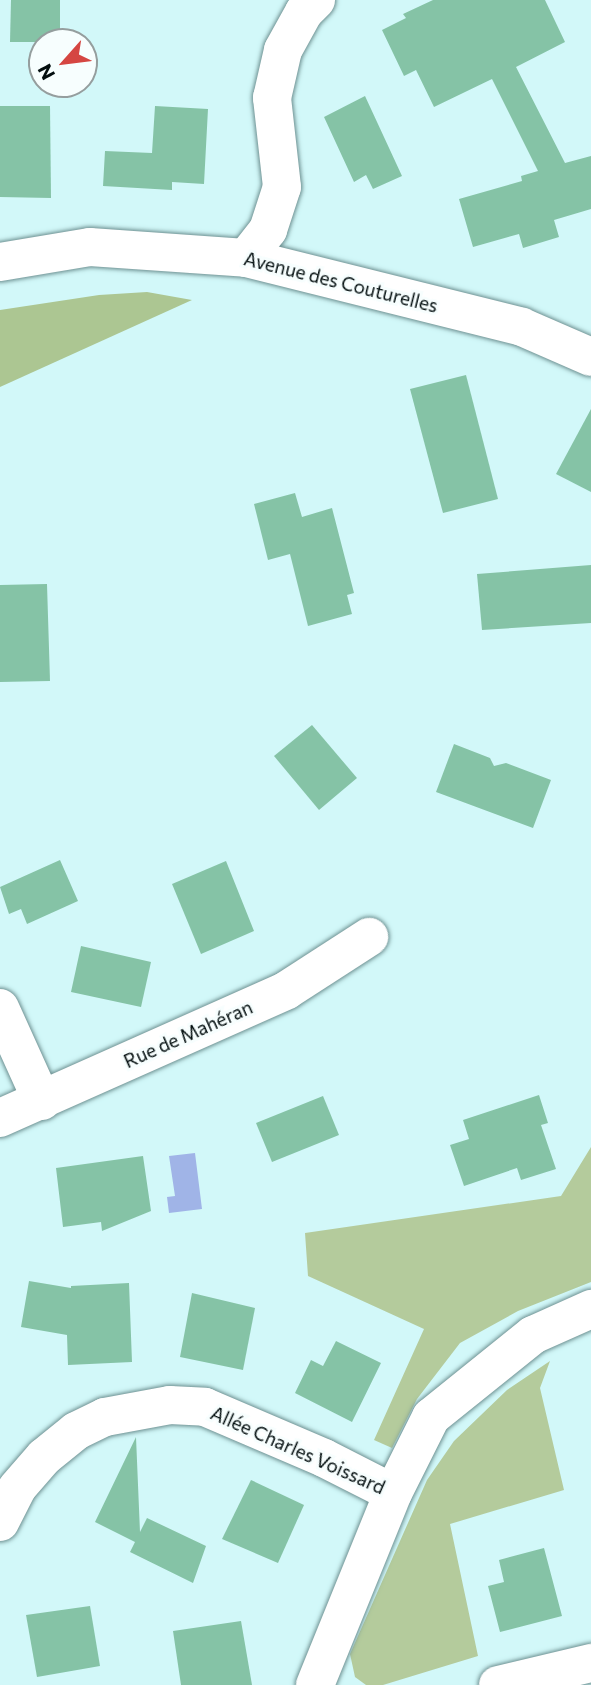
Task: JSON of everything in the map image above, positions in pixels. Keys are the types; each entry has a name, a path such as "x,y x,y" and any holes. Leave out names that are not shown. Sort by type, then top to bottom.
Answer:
{"street":[{"path":"246,258 268,230 282,187 272,98 283,50 304,12 316,0"},
{"name":"Avenue des Couturelles","path":"0,262 90,247 246,258 522,327 591,358"},
{"name":"Rue de Mahéran","path":"0,1118 288,990 369,937"},
{"path":"0,1008 42,1101"},
{"path":"315,1685 393,1493 431,1417 533,1335 591,1309"},
{"name":"Allée Charles Voissard","path":"0,1521 17,1488 44,1457 76,1431 105,1417 170,1405 205,1408 324,1458 393,1493"},
{"path":"498,1685 591,1663"}],"green space":[{"path":"147,292 192,300 0,387 0,310 99,295"},
{"path":"591,1147 591,1282 518,1311 460,1343 417,1399 392,1448 374,1440 424,1329 308,1276 305,1233 561,1196"},
{"path":"550,1361 540,1388 564,1490 450,1524 478,1656 383,1685 366,1685 355,1677 350,1654 427,1480 454,1441 507,1390"}],"water":[{"path":"195,1153 202,1209 169,1213 167,1197 175,1196 169,1156"}],"building":[{"path":"11,0 60,0 60,28 28,28 28,42 10,42"},
{"path":"433,0 545,0 565,42 516,67 565,163 591,156 591,209 554,220 559,237 523,248 519,234 473,247 459,199 522,181 521,176 538,171 492,79 434,107 416,70 404,76 382,30 406,18 403,14"},
{"path":"365,96 402,176 373,189 366,175 354,182 324,117"},
{"path":"0,106 50,106 51,198 0,197"},
{"path":"155,106 208,109 204,184 172,182 172,190 103,186 105,151 152,153"},
{"path":"466,375 498,499 443,513 410,389"},
{"path":"591,409 591,492 556,474"},
{"path":"295,493 302,517 332,508 354,593 347,595 352,614 308,626 290,554 268,560 254,504"},
{"path":"591,565 591,623 482,630 477,574"},
{"path":"47,584 50,681 0,682 0,585"},
{"path":"312,725 357,778 319,810 274,756"},
{"path":"454,744 490,758 494,766 506,763 551,780 533,828 436,792"},
{"path":"60,860 78,901 27,924 21,909 9,914 0,887"},
{"path":"226,861 254,931 201,954 172,884"},
{"path":"81,946 151,962 141,1007 71,992"},
{"path":"539,1095 548,1123 541,1125 556,1169 521,1180 517,1168 464,1186 450,1145 469,1139 463,1120"},
{"path":"323,1096 339,1135 272,1162 256,1123"},
{"path":"143,1156 151,1211 102,1231 101,1222 63,1227 56,1168"},
{"path":"29,1281 71,1288 129,1283 132,1362 68,1365 67,1335 21,1327"},
{"path":"192,1293 255,1308 243,1370 180,1357"},
{"path":"336,1341 381,1363 352,1422 295,1393 311,1360 323,1366"},
{"path":"136,1437 140,1532 147,1518 206,1546 193,1583 130,1552 135,1542 95,1522"},
{"path":"251,1480 304,1505 278,1563 222,1539"},
{"path":"544,1548 562,1616 500,1632 488,1586 504,1582 499,1560"},
{"path":"90,1606 100,1666 37,1677 26,1615"},
{"path":"241,1621 252,1685 181,1685 173,1631"}]}
